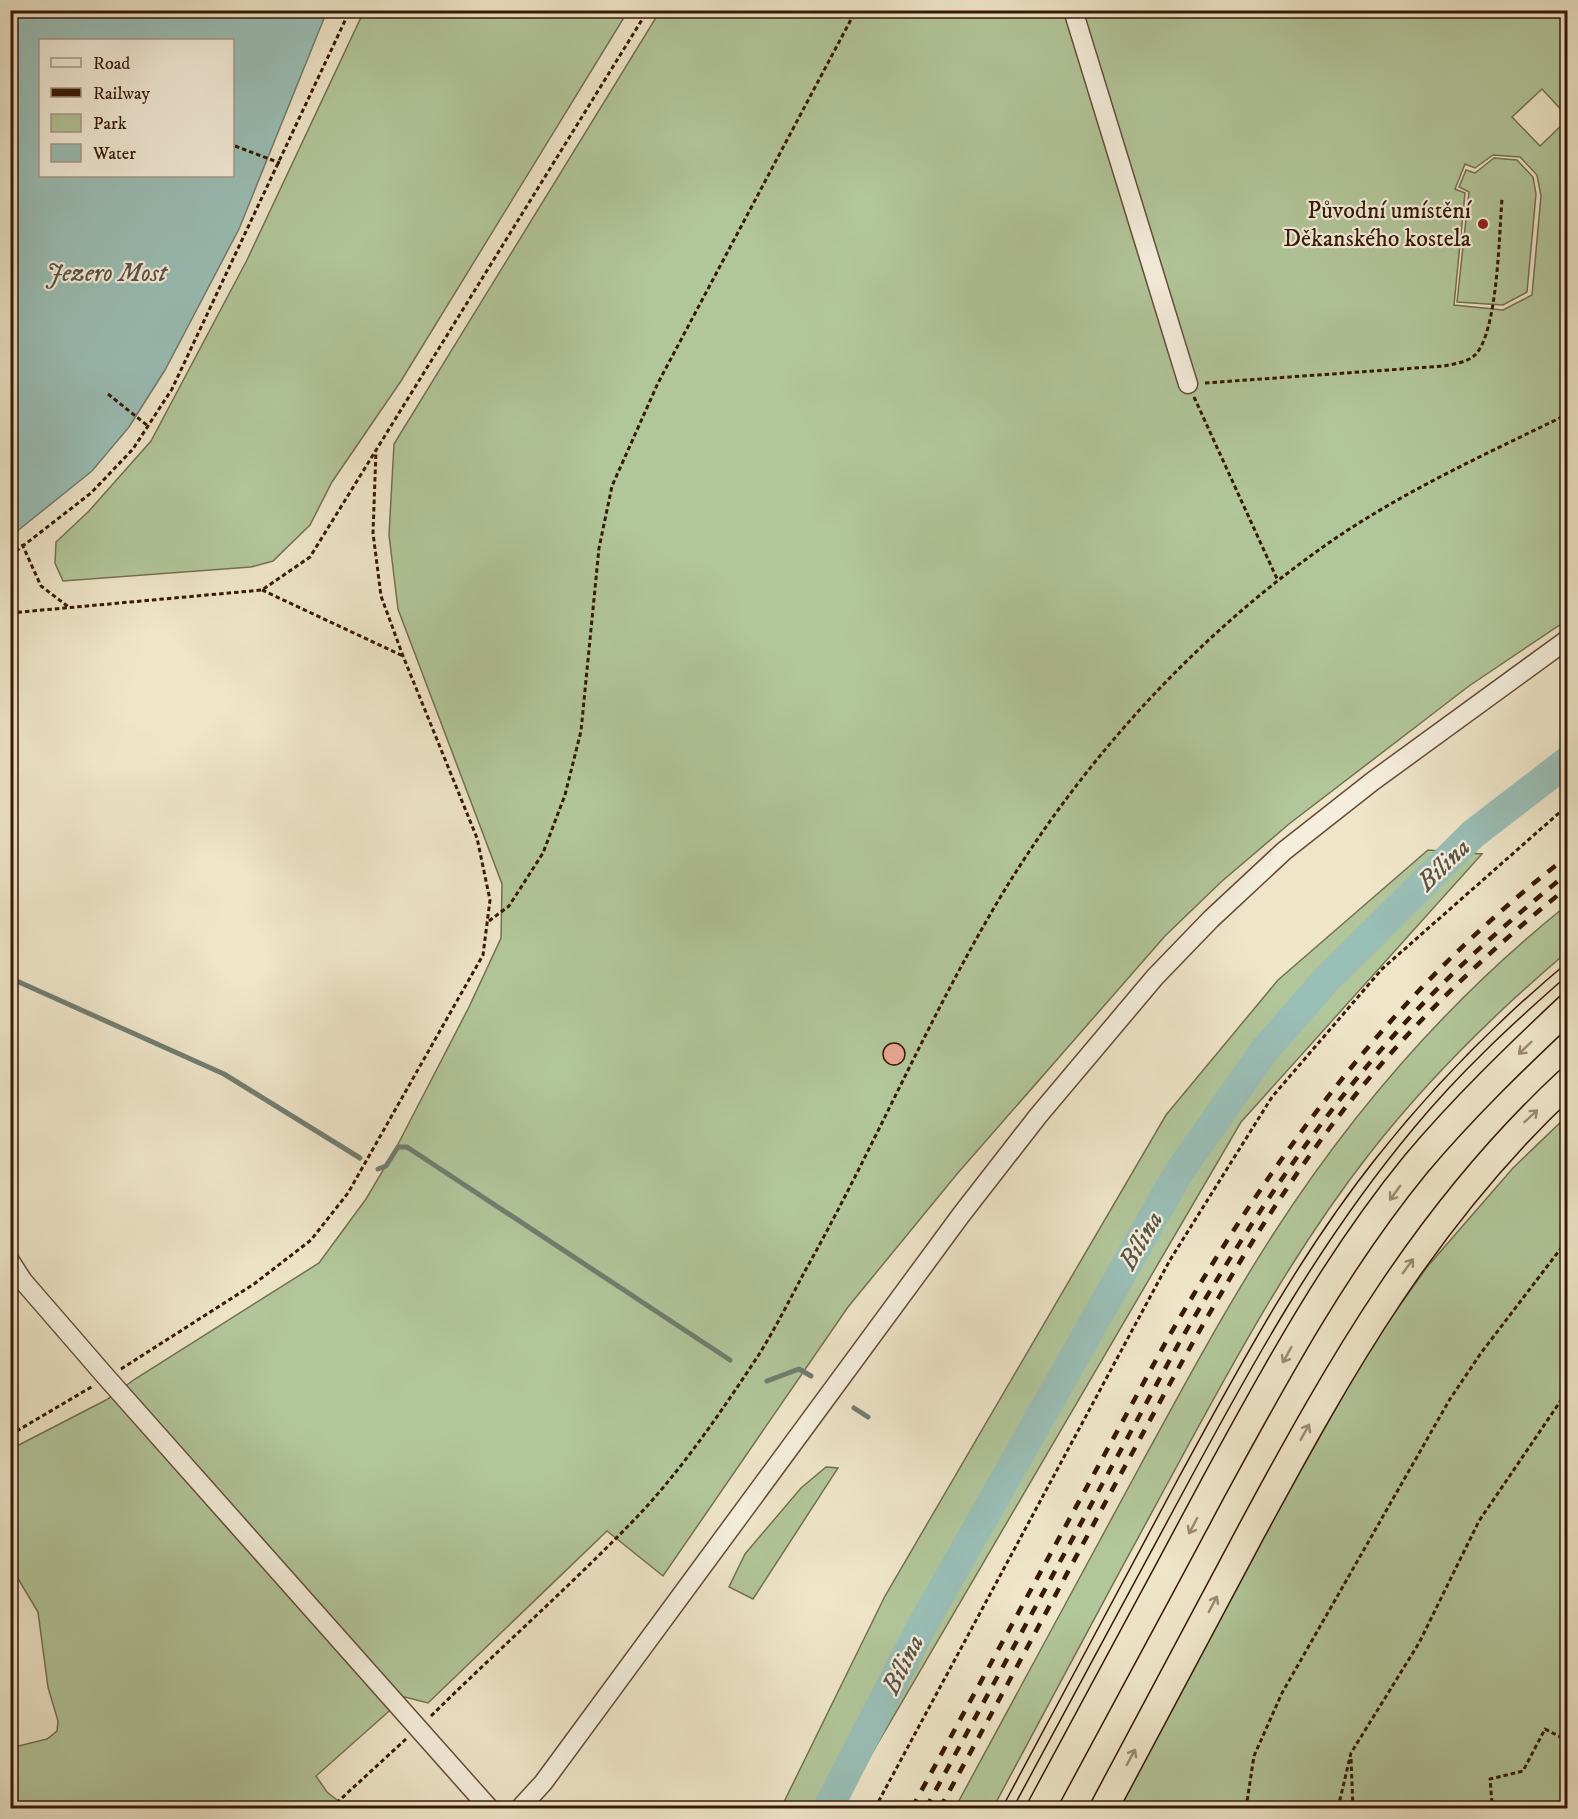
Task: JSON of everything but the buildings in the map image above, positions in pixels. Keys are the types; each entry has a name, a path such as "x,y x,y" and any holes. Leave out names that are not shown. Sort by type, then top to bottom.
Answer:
{"highway":[{"path":"1041,1809 1254,1413 1302,1327 1348,1256 1415,1165 1481,1090 1568,1008"},
{"path":"1104,1809 1302,1437 1362,1334 1453,1204 1524,1123 1568,1082"}],"street":[{"path":"1073,10 1188,384"},
{"path":"520,1809 543,1783 961,1215 1038,1116 1155,977 1211,918 1284,851 1372,781 1568,639"},
{"path":"10,1261 23,1281 107,1378 489,1809"}],"path":[{"path":"10,556 22,544 91,493 133,449 172,390 350,10"},
{"path":"10,613 262,590 310,557 648,10"},
{"path":"489,921 509,906 543,854 565,795 580,731 599,548 612,486 658,383 856,10"},
{"path":"235,146 280,163"},
{"path":"1278,581 1188,384 1444,366 1473,357 1484,343 1490,321 1502,199"},
{"path":"108,394 148,426"},
{"path":"331,1809 636,1518 673,1475 759,1354 836,1216 954,982 998,901 1044,830 1083,776 1162,686 1278,581 1335,539 1404,496 1568,414"},
{"path":"10,1435 107,1378 254,1284 311,1240 348,1193 483,955 490,900 477,838 403,657 381,596 373,533 376,451"},
{"path":"22,544 41,586 70,608"},
{"path":"262,590 403,657"},
{"path":"874,1809 1170,1260 1272,1097 1382,969 1568,805"},
{"path":"1246,1809 1254,1756 1282,1693 1450,1399 1480,1353 1568,1239"},
{"path":"1338,1809 1351,1753 1419,1643 1479,1521 1568,1390"},
{"path":"1487,1809 1492,1803 1490,1779 1523,1771 1545,1729 1568,1741"},
{"path":"1351,1753 1353,1809"},
{"path":"1457,1809 1467,1806 1470,1809"}],"green space":[{"path":"364,11 628,11 401,381 332,482 310,525 273,561 251,567 63,581 55,563 56,542 89,511 151,441 247,260"},
{"path":"660,11 1567,11 1567,116 1542,89 1512,117 1540,146 1567,120 1567,620 1469,686 1289,824 1221,882 1165,936 957,1174 848,1307 663,1576 607,1531 428,1703 405,1697 316,1776 327,1792 347,1808 11,1808 10,1748 47,1739 57,1731 58,1721 48,1687 38,1612 11,1567 11,1449 106,1400 135,1379 319,1263 366,1199 395,1150 469,1007 501,938 502,884 398,609 389,535 394,444","holes":["1493,155 1520,157 1537,175 1541,196 1532,295 1503,310 1454,305 1465,193 1455,189 1465,164 1475,168"]},
{"path":"1494,158 1517,160 1533,177 1536,194 1527,292 1503,305 1457,302 1469,192 1459,187 1466,170 1475,173"},
{"path":"1428,850 1482,854 1241,1122 840,1808 781,1808 885,1596 1166,1115 1278,980"},
{"path":"1567,905 1567,952 1488,1023 1415,1099 1370,1153 1314,1230 1216,1394 993,1808 955,1808 1204,1349 1274,1233 1305,1187 1337,1142 1407,1057 1484,978"},
{"path":"1567,1116 1567,1808 1120,1808 1212,1628 1371,1346 1427,1267 1513,1168"},
{"path":"826,1467 838,1468 753,1599 729,1587 745,1554 801,1488"}],"water":[{"name":"Jezero Most","path":"11,10 327,11 239,229 165,370 129,427 92,471 11,536"}],"waterway":[{"name":"Bílina","path":"828,1808 923,1624 1179,1172 1264,1051 1325,981 1473,834 1568,761"},
{"path":"10,978 224,1074 360,1158"},
{"path":"378,1169 386,1166 398,1147 407,1147 730,1360"},
{"path":"767,1381 799,1369 811,1376"},
{"path":"854,1408 868,1417"}],"tram line":[{"path":"1002,1808 1224,1394 1271,1312 1322,1233 1377,1157 1421,1104 1491,1031 1568,962"},
{"path":"1013,1808 1233,1400 1316,1261 1379,1172 1431,1108 1487,1049 1568,975"}],"railway":[{"path":"912,1808 1168,1338 1252,1202 1344,1076 1394,1017 1448,961 1506,907 1568,856"},
{"path":"926,1808 1179,1343 1279,1183 1334,1107 1415,1012 1478,950 1568,873"},
{"path":"940,1808 1187,1353 1240,1261 1298,1172 1361,1088 1409,1034 1486,957 1568,887"}],"place":[{"name":"Původní umístění Děkanského kostela","path":"1483,224"}]}
